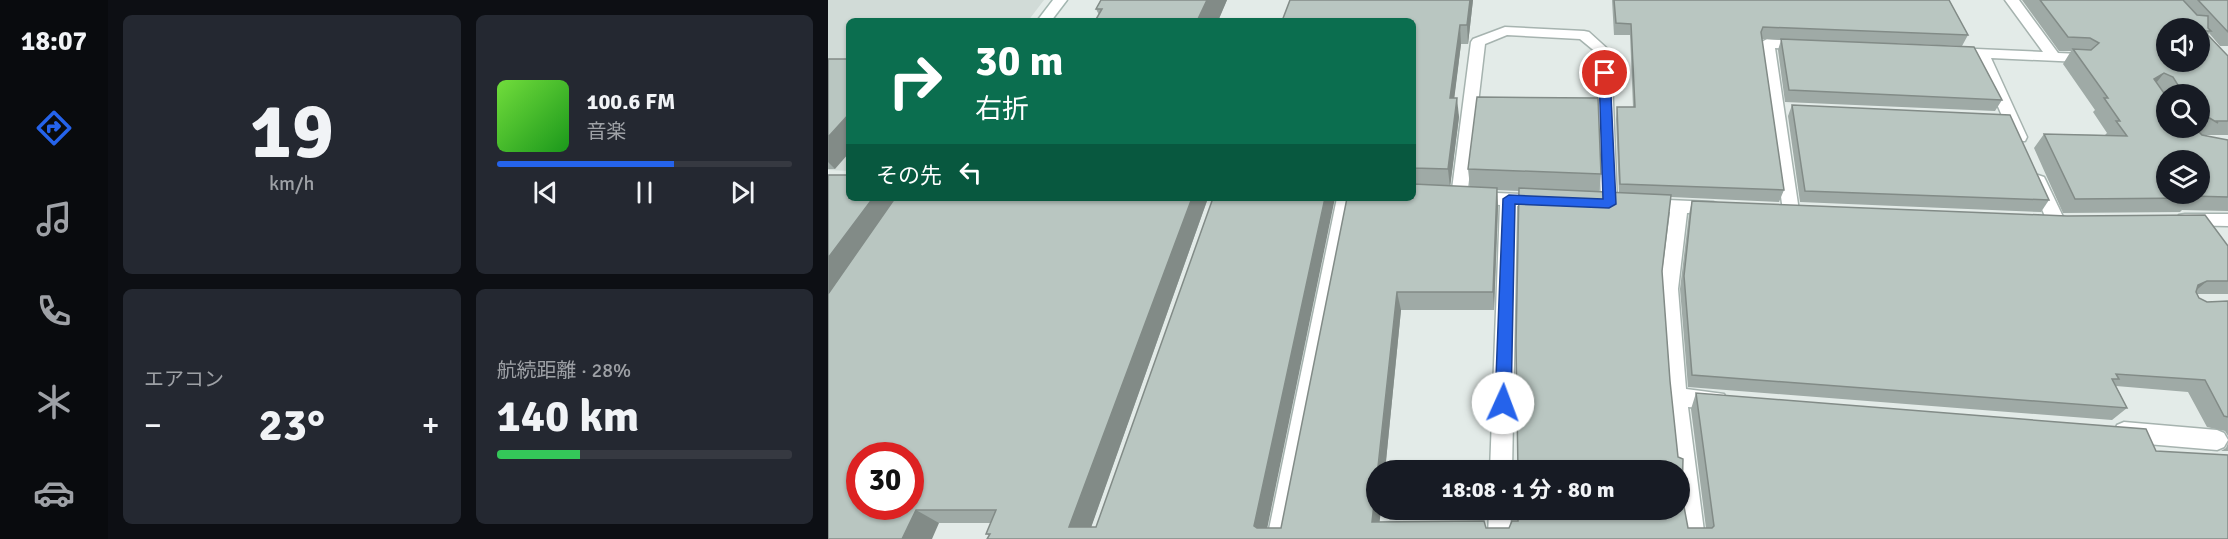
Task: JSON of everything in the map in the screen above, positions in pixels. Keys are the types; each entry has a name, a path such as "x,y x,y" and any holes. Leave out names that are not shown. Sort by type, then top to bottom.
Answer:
{"street":[{"path":"1046,18 1060,0"},
{"path":"2012,0 2054,57"},
{"path":"1565,202 1453,196 1478,42 1505,31 1584,35 1604,52 1621,204"},
{"path":"1768,210 1797,211 1782,109 1767,43 1815,45"},
{"path":"1934,51 2080,58"},
{"path":"1982,53 2005,118 2024,149"},
{"path":"2033,170 2062,221 2033,220"},
{"path":"1501,460 1509,199"},
{"path":"1278,539 1344,201"},
{"path":"1587,203 1735,209"},
{"path":"1679,207 1669,289 1677,397 1694,539"},
{"path":"2171,220 2228,220"},
{"path":"1677,397 1736,402"},
{"path":"2100,430 2217,440"},
{"path":"1499,539 1500,520"}],"shaded area":[{"path":"828,0 1044,0 1030,18 846,18 846,171 828,170"}],"building":[{"path":"1101,0 1207,0 1198,18 1097,18 1102,9 1096,9"},
{"path":"1290,0 1470,0 1467,25 1460,25 1450,98 1457,98 1448,169 1416,168 1416,18 1283,18"},
{"path":"1614,0 1949,0 1968,35 1763,27 1761,32 1784,190 1620,184 1617,107 1635,107 1631,24 1616,23"},
{"path":"2040,0 2183,0 2197,15 2208,16 2208,18 2156,18 2156,72 2210,72 2210,37 2228,56 2228,121 2216,121 2218,123 2210,118 2210,84 2177,84 2173,77 2164,73 2154,79 2158,84 2156,138 2210,137 2228,140 2228,197 2210,196 2210,150 2156,150 2156,198 2075,199 2044,134 2127,136 2104,98 2108,98 2073,49 2091,50 2099,43 2090,38 2068,37"},
{"path":"2198,0 2228,0 2228,32"},
{"path":"1781,39 1974,47 2002,100 1789,90"},
{"path":"828,59 846,59 846,117 828,137"},
{"path":"1477,97 1598,98 1601,174 1468,169"},
{"path":"1792,105 2010,115 2049,200 1805,191"},
{"path":"828,175 846,175 846,201 871,201 828,258"},
{"path":"1416,184 1497,188 1493,292 1397,292 1379,460 1366,460 1366,520 1372,520 1372,522 1484,521 1486,528 1509,528 1512,521 1518,520 1686,520 1688,528 1712,528 1714,526 1696,393 2146,429 2156,451 2228,455 2228,539 987,539 990,534 986,534 996,510 924,510 924,442 846,442 846,520 911,520 902,539 828,539 828,294 893,201 1191,201 1069,527 1096,527 1212,201 1324,201 1254,526 1281,528 1346,201 1416,201"},
{"path":"1519,188 1671,195 1662,271 1678,457 1683,459 1518,460 1516,344"},
{"path":"1692,201 2067,216 2205,215 2228,246 2228,281 2207,281 2198,285 2196,292 2199,298 2207,302 2228,301 2228,417 2224,416 2205,380 2116,374 2119,379 2112,379 2127,408 1692,375 1684,276"}],"route":[{"path":"1503,403 1509,199 1609,204 1605,73"}]}
